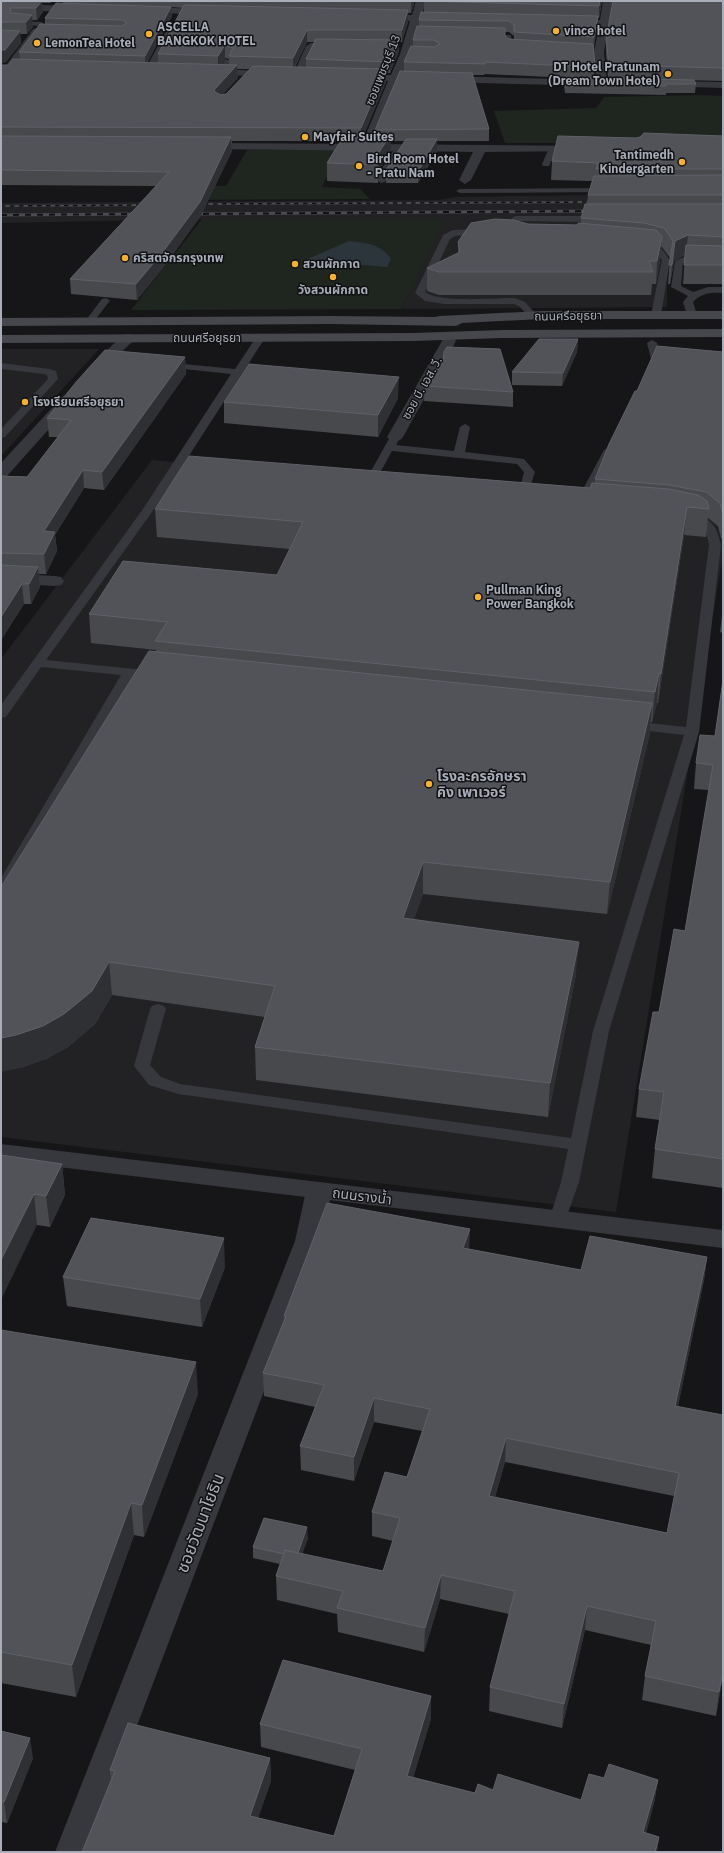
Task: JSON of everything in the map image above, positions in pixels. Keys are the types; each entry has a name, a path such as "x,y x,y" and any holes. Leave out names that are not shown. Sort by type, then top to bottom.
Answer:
{"main road":[{"name":"ถนนศรีอยุธยา","path":"413,321 533,316 723,315"},
{"name":"ถนนศรีอยุธยา","path":"1,322 413,321 547,324 723,323"},
{"name":"ถนนศรีอยุธยา","path":"1,338 413,337 502,334 723,333"},
{"name":"ถนนศรีอยุธยา","path":"413,337 449,341 538,343 723,342"}],"street":[{"name":"ซอยเพชรบุรี 13","path":"366,147 406,51 416,34 416,18 421,1"},
{"path":"343,77 606,83 595,51 605,23 608,1"},
{"path":"1,79 6,67 39,31 56,5"},
{"path":"1,7 56,5 93,9"},
{"path":"133,10 187,10 219,12"},
{"path":"150,70 187,10"},
{"path":"371,17 455,19"},
{"path":"558,22 605,23"},
{"path":"16,38 39,31"},
{"path":"298,75 311,46 354,46"},
{"path":"6,67 27,68"},
{"path":"198,72 313,76"},
{"path":"240,84 250,74"},
{"path":"655,84 723,84"},
{"path":"192,146 598,149"},
{"path":"462,185 481,147"},
{"path":"381,179 401,148"},
{"path":"1,473 79,387 108,363 128,338"},
{"name":"ซอย บี. เอส. วี.","path":"392,442 449,341"},
{"path":"1,578 55,581"},
{"name":"ถนนรางน้ำ","path":"1,1152 723,1239"},
{"name":"ซอยวัฒนาโยธิน","path":"72,1852 308,1241 319,1191"}],"lane":[{"path":"14,23 39,31"},
{"path":"474,36 509,36 509,48 531,48"},
{"path":"222,72 228,61"},
{"path":"546,164 553,148"},
{"path":"462,185 619,190"},
{"path":"515,220 607,219"},
{"path":"497,234 467,232 453,233 446,237 420,293 428,299 515,302 522,304 533,316"},
{"path":"634,246 658,250 666,260 656,315"},
{"path":"692,295 676,287 679,261 686,259 723,261"},
{"path":"692,315 688,302 692,295 705,290 723,290"},
{"path":"88,322 105,301"},
{"path":"1,714 148,510 260,338"},
{"path":"652,343 652,361 684,360"},
{"path":"157,364 238,372"},
{"path":"1,366 46,371 52,373 53,376 53,379 1,435"},
{"path":"460,455 465,427"},
{"path":"380,489 368,484 392,442 460,455 520,461 530,472 525,488"},
{"path":"588,491 612,442"},
{"path":"173,471 209,474"},
{"path":"558,1220 570,1182 601,1030 692,732 715,545 711,527 700,518 680,515"},
{"path":"39,663 169,677"},
{"path":"1,890 129,672"},
{"path":"621,724 692,732"},
{"path":"158,1009 142,1066 155,1081 178,1089 578,1145"}],"shaded area":[{"path":"723,96 723,143 505,143 494,111 596,108 604,97"},
{"path":"247,150 340,150 322,187 360,189 370,199 167,200 177,186 226,186"},
{"path":"723,193 723,217 668,218 667,307 402,309 443,219 202,219 1,223 1,203 439,200 456,197"},
{"name":"สวนผักกาด","path":"202,219 444,219 402,309 131,310"},
{"path":"349,241 372,245 382,250 391,259 387,267 305,260"},
{"name":"โรงเรียนศรีอยุธยา","path":"1,349 99,349 1,456"},
{"path":"152,460 723,512 723,554 616,1212 1,1137 1,659"}],"building":[{"path":"1,1 42,1 36,8 10,8 11,13 32,15 26,22 1,22"},
{"path":"424,1 600,1 599,6"},
{"path":"613,1 723,1 723,68 609,65 606,39"},
{"path":"56,3 171,7 145,56 19,52 40,24 122,26 127,23 122,20 45,18"},
{"path":"184,5 408,10 402,30 307,30 293,58 229,56 233,48 225,45 218,56 158,54"},
{"path":"421,12 598,16 594,37 514,32 514,25 509,21 419,20"},
{"path":"417,26 505,28 505,36 509,39 593,44 595,66 485,62 485,64 404,62 411,46 434,47 440,44 434,40 413,40"},
{"path":"1,30 20,31 5,50 1,50"},
{"path":"316,39 399,40 390,62 306,59"},
{"path":"13,59 237,65 214,90 221,95 226,94 253,66 386,69 361,128 1,127 1,65 8,65"},
{"path":"400,71 472,73 489,129 375,130"},
{"path":"564,77 694,80 696,84 666,84 666,86 565,84"},
{"path":"644,133 723,136 723,169 596,169 598,163 552,161 558,136 636,138 640,137"},
{"path":"345,134 391,134 374,160 378,165 327,163"},
{"path":"1,136 231,137 200,202 162,253 136,284 70,279 169,172 1,170"},
{"path":"406,139 437,139 419,170 386,170"},
{"path":"723,175 723,195 588,195 594,176"},
{"path":"585,204 723,204 723,237 688,235 675,241 672,265 669,265 673,241 664,228 644,223 581,218"},
{"path":"495,219 514,220 528,224 578,225 578,223 656,230 662,237 657,261 649,261 653,272 439,272 427,268 460,252 458,242 471,223"},
{"path":"686,245 723,246 723,265 684,265"},
{"path":"539,339 578,339 563,373 512,372"},
{"path":"657,346 723,352 723,514 720,503 706,492 669,485 595,479 609,444 635,391 637,391"},
{"path":"447,347 500,349 513,392 425,386 430,377 443,362 444,352"},
{"path":"105,350 185,357 102,472 83,470 44,531 55,532 44,554 1,553 1,476 27,477 71,420 47,418"},
{"path":"249,364 399,377 378,415 224,402"},
{"name":"Pullman King Power Bangkok","path":"189,456 590,488 592,483 669,489 698,495 707,501 709,509 687,507 661,674 659,673 655,692 155,641 167,622 89,614 123,561 277,575 303,522 155,509"},
{"path":"1,565 38,567 29,584 22,584 1,617"},
{"path":"149,651 652,703 610,882 423,862 403,918 579,942 550,1083 255,1047 275,986 109,962 92,991 64,1014 43,1026 16,1035 1,1038 1,887"},
{"path":"723,680 723,1159 655,1149 664,1092 639,1089 653,1012 659,1012 674,929 685,931 713,765 696,763 700,735 715,736"},
{"path":"1,1155 62,1164 46,1196 34,1194 1,1260"},
{"path":"327,1203 470,1229 463,1248 581,1270 590,1236 707,1257 675,1406 723,1415 723,1672 719,1692 645,1676 656,1621 587,1606 564,1704 490,1687 515,1591 441,1575 425,1628 337,1608 343,1591 276,1576 285,1550 383,1571 400,1518 372,1512 385,1472 407,1477 430,1409 374,1398 354,1457 300,1446 324,1385 263,1373 286,1316 284,1316","holes":["506,1438 679,1473 667,1533 489,1496"]},
{"path":"91,1218 224,1238 200,1299 63,1277"},
{"path":"1,1330 196,1362 142,1505 131,1503 72,1665 1,1652"},
{"path":"264,1518 307,1527 298,1553 285,1550 284,1554 253,1547"},
{"path":"283,1660 431,1696 407,1776 475,1793 478,1784 493,1790 498,1774 581,1800 589,1774 604,1778 609,1764 658,1780 643,1832 659,1837 655,1852 82,1852 115,1771 110,1770 128,1723 270,1758 250,1816 334,1836 362,1749 260,1724"},
{"path":"1,1731 30,1738 4,1802 1,1802"}],"railway":[{"path":"195,204 599,202"},
{"path":"1,206 149,205"},
{"path":"191,214 593,211"},
{"path":"1,215 141,214"}],"place":[{"name":"vince hotel","path":"556,31"},
{"name":"ASCELLA BANGKOK HOTEL","path":"149,34"},
{"name":"LemonTea Hotel","path":"37,43"},
{"name":"DT Hotel Pratunam (Dream Town Hotel)","path":"668,74"},
{"name":"Mayfair Suites","path":"305,137"},
{"name":"Tantimedh Kindergarten","path":"682,162"},
{"name":"Bird Room Hotel - Pratu Nam","path":"359,166"},
{"name":"คริสตจักรกรุงเทพ","path":"125,258"},
{"name":"สวนผักกาด","path":"295,264"},
{"name":"วังสวนผักกาด","path":"333,277"},
{"name":"โรงเรียนศรีอยุธยา","path":"25,402"},
{"name":"Pullman King Power Bangkok","path":"478,597"},
{"name":"โรงละครอักษรา คิง เพาเวอร์","path":"429,784"}]}
